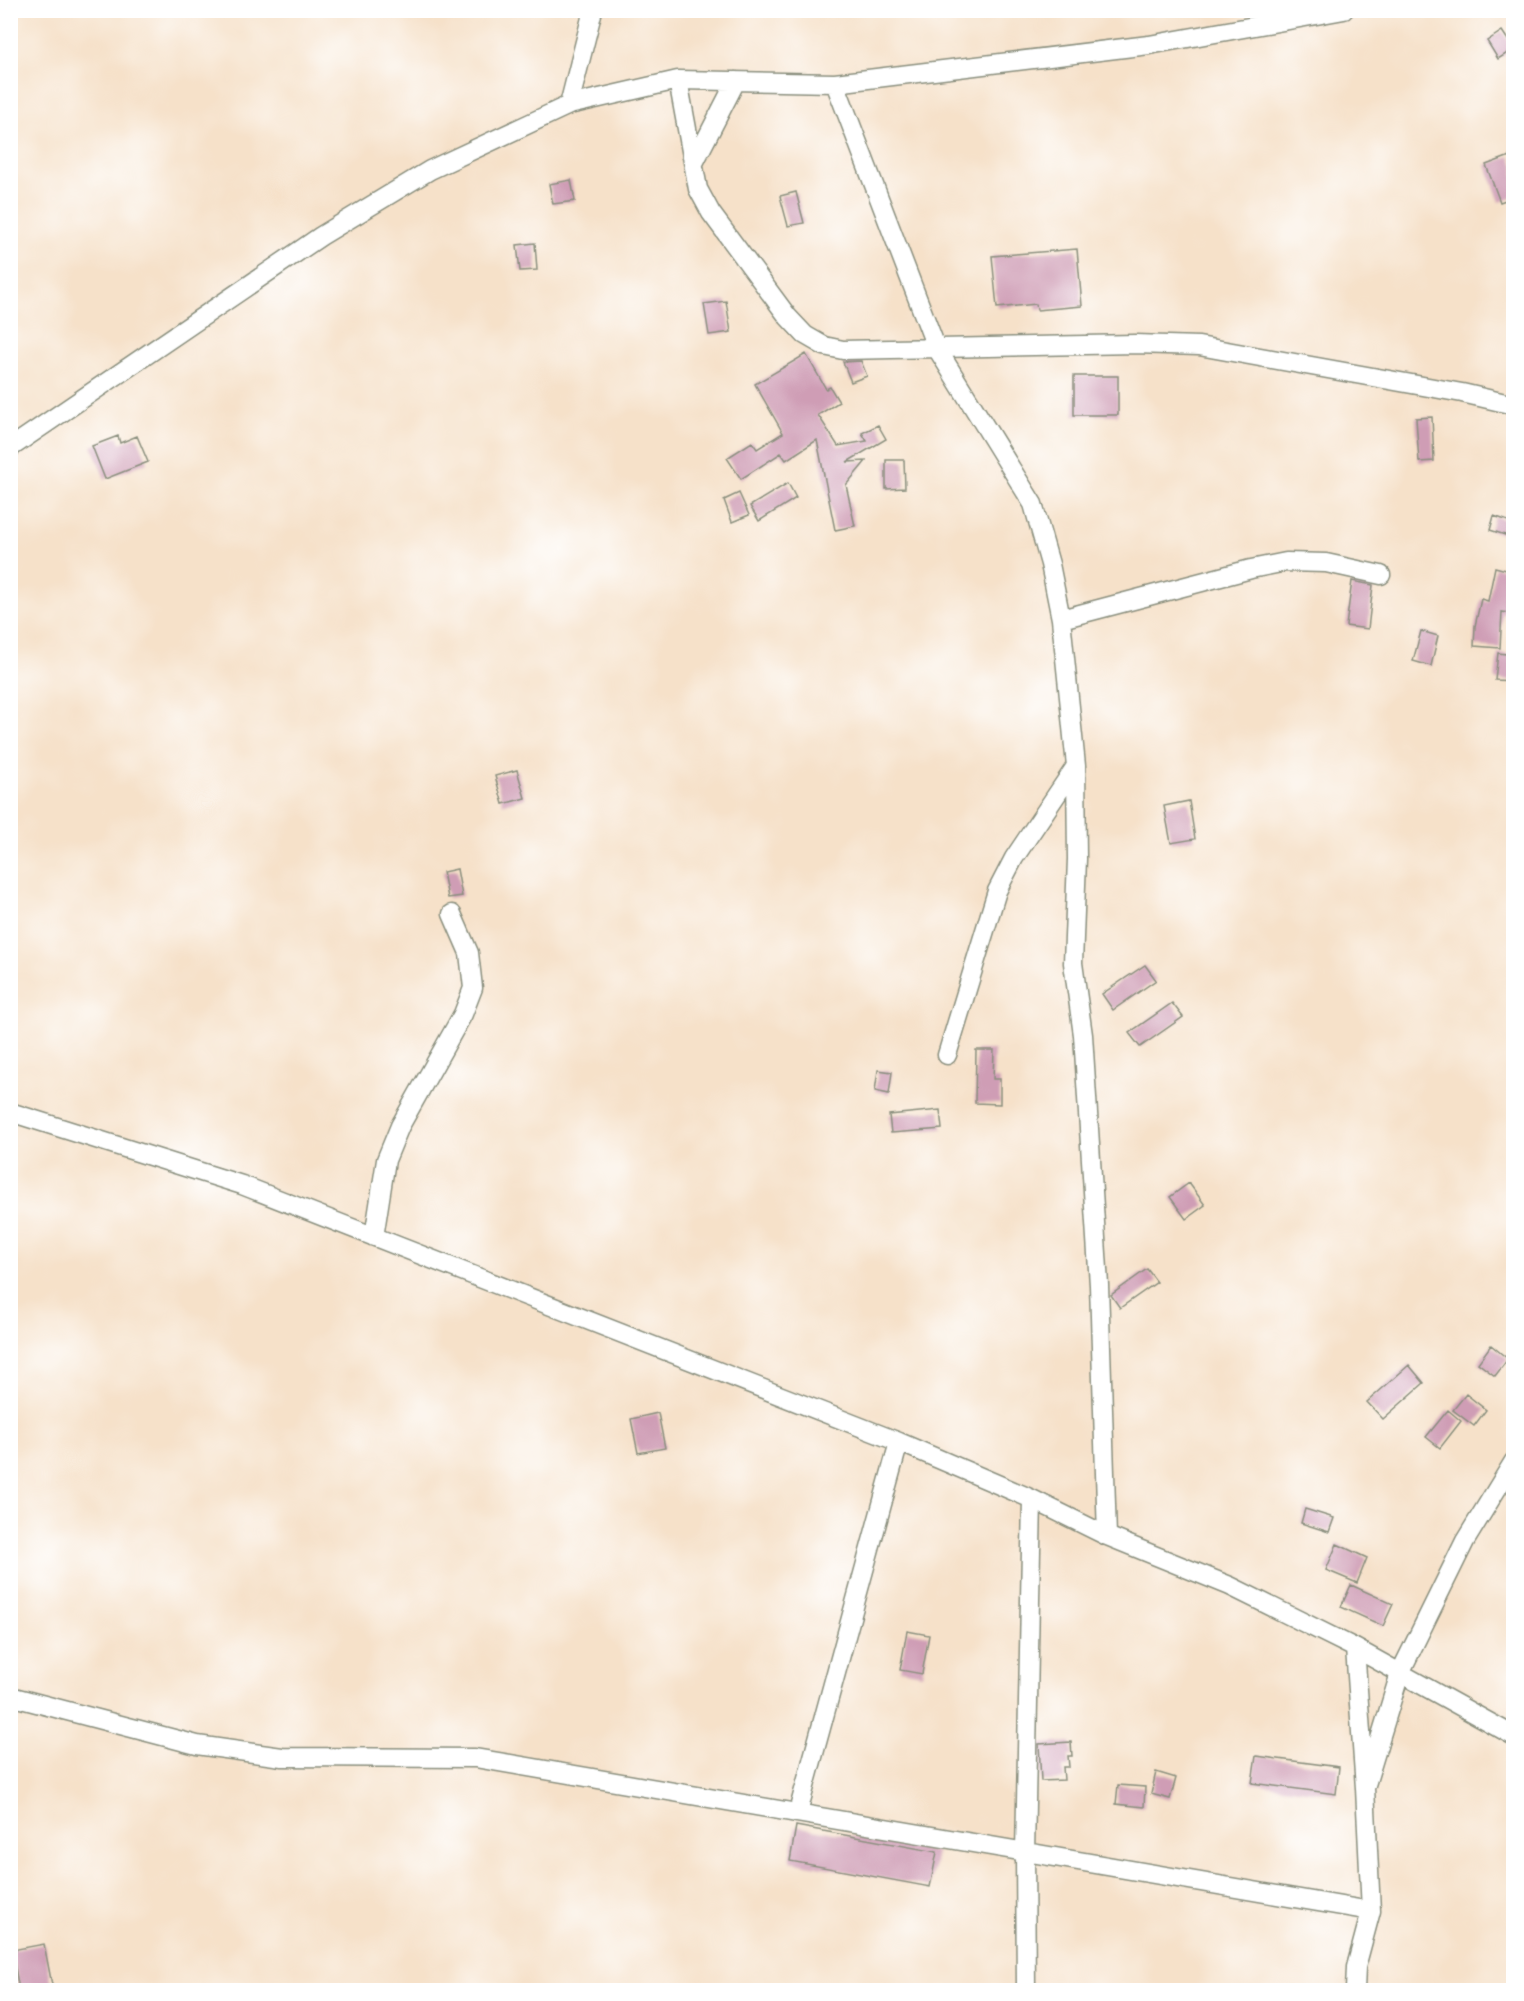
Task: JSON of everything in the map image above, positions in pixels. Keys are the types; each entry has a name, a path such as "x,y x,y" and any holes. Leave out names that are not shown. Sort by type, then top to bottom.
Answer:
{"street":[{"path":"569,105 593,10"},
{"path":"10,448 321,236 430,170 569,105 678,80 835,83 1149,45 1344,10"},
{"path":"678,80 698,189 711,213 788,317 805,335 824,346 843,350 1135,344 1199,346 1462,393 1514,405"},
{"path":"694,163 736,81"},
{"path":"835,83 936,347 1033,504 1050,564 1061,619 1076,766 1077,859 1073,963 1083,1035 1099,1285 1107,1536"},
{"path":"1061,619 1251,569 1286,562 1326,562 1381,575"},
{"path":"947,1055 997,891 1014,858 1076,766"},
{"path":"374,1237 386,1160 400,1126 463,1014 473,988 469,953 452,914"},
{"path":"10,1112 242,1185 899,1442 1032,1498 1107,1536 1230,1586 1355,1648 1514,1736"},
{"path":"798,1812 899,1442"},
{"path":"1365,1788 1400,1673 1465,1541 1514,1461"},
{"path":"1026,1990 1025,1853 1032,1498"},
{"path":"1355,1648 1371,1911 1356,1967 1355,1990"},
{"path":"10,1696 197,1745 282,1757 475,1758 1371,1911"}],"building":[{"path":"1502,31 1514,49 1498,59 1487,41"},
{"path":"1510,156 1514,165 1514,197 1500,202 1486,165"},
{"path":"571,180 575,201 553,204 549,184"},
{"path":"796,192 804,223 788,226 780,196"},
{"path":"535,243 537,270 520,271 517,245"},
{"path":"1077,249 1082,306 1037,310 1036,304 997,308 992,256"},
{"path":"726,301 731,332 709,335 704,304"},
{"path":"806,354 826,389 830,387 839,402 818,415 838,446 867,441 862,433 878,425 886,439 847,462 866,461 846,485 855,526 835,530 817,440 786,460 781,453 741,479 727,458 752,442 757,449 783,433 755,384"},
{"path":"861,361 867,376 851,382 843,362"},
{"path":"1074,376 1118,376 1118,415 1074,415"},
{"path":"1432,417 1434,461 1419,462 1416,418"},
{"path":"118,436 120,443 137,436 148,462 105,479 92,446"},
{"path":"886,460 904,460 905,488 886,489"},
{"path":"788,483 796,498 759,521 750,506"},
{"path":"739,493 749,515 732,522 724,500"},
{"path":"1494,516 1514,523 1514,538 1490,530"},
{"path":"1495,567 1514,572 1514,614 1502,612 1500,648 1474,646 1475,626 1481,599 1488,601"},
{"path":"1352,581 1373,585 1368,629 1346,626"},
{"path":"1421,631 1438,636 1431,666 1413,661"},
{"path":"1498,653 1514,655 1514,681 1495,680"},
{"path":"517,770 525,798 503,804 495,776"},
{"path":"1189,801 1195,839 1171,843 1164,806"},
{"path":"457,869 462,896 448,898 443,872"},
{"path":"1145,965 1156,980 1113,1010 1102,994"},
{"path":"1172,1003 1183,1017 1140,1047 1129,1033"},
{"path":"976,1050 994,1050 993,1079 1000,1079 1000,1104 975,1103"},
{"path":"878,1070 892,1072 889,1094 875,1091"},
{"path":"940,1110 942,1129 891,1133 889,1115"},
{"path":"1189,1183 1205,1205 1186,1219 1170,1197"},
{"path":"1147,1269 1157,1282 1120,1308 1111,1295"},
{"path":"1491,1345 1508,1359 1495,1376 1478,1363"},
{"path":"1409,1365 1424,1383 1383,1419 1367,1402"},
{"path":"1466,1394 1486,1410 1474,1426 1453,1410"},
{"path":"1448,1410 1461,1421 1440,1448 1426,1437"},
{"path":"658,1413 665,1448 638,1453 631,1419"},
{"path":"1305,1509 1334,1518 1329,1532 1301,1523"},
{"path":"1337,1544 1367,1558 1357,1583 1326,1570"},
{"path":"1351,1585 1393,1604 1383,1626 1341,1607"},
{"path":"907,1631 929,1635 922,1674 900,1670"},
{"path":"1071,1742 1072,1756 1068,1756 1069,1767 1063,1767 1064,1780 1041,1781 1039,1744"},
{"path":"1256,1756 1339,1767 1336,1794 1252,1783"},
{"path":"1156,1772 1176,1778 1170,1799 1151,1794"},
{"path":"1118,1785 1145,1787 1144,1807 1116,1804"},
{"path":"796,1826 937,1852 930,1887 790,1861"},
{"path":"44,1944 53,1990 19,1990 12,1950"}]}
